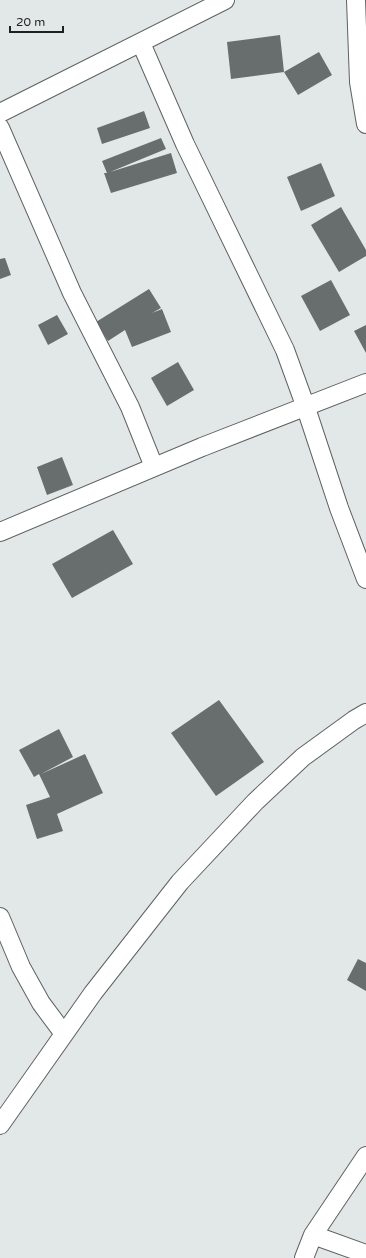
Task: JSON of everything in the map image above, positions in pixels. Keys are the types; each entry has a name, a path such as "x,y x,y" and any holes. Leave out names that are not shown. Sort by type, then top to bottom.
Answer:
{"street":[{"path":"0,113 225,0"},
{"path":"356,0 359,82 366,124"},
{"path":"141,43 185,144 285,350 339,508 366,579"},
{"path":"0,128 72,293 130,407 154,467"},
{"path":"1,529 305,405 366,382"},
{"path":"0,1125 93,993 180,882 255,802 303,757 366,713"},
{"path":"0,918 21,967 41,1003 64,1034"},
{"path":"304,1258 313,1235 366,1156"},
{"path":"313,1235 366,1254"}],"building":[{"path":"280,35 284,72 231,79 227,42"},
{"path":"319,52 332,75 298,95 284,72"},
{"path":"144,111 150,128 102,144 97,128"},
{"path":"161,138 166,149 110,172 171,153 177,173 111,193 104,173 107,173 102,161"},
{"path":"321,163 335,196 301,211 287,177"},
{"path":"341,207 366,250 366,256 339,272 311,225"},
{"path":"5,258 11,275 0,279 0,259"},
{"path":"331,280 350,315 320,331 301,296"},
{"path":"149,289 161,308 152,313 162,309 171,332 132,347 125,330 108,341 96,322"},
{"path":"57,315 68,334 48,345 38,325"},
{"path":"366,325 366,353 354,331"},
{"path":"178,362 194,390 167,406 151,378"},
{"path":"62,457 73,485 47,495 37,467"},
{"path":"113,530 133,564 72,598 52,564"},
{"path":"219,700 264,762 216,796 171,733"},
{"path":"59,729 73,757 41,774 85,754 103,793 57,814 63,831 37,839 26,805 50,797 39,774 34,777 19,750"},
{"path":"358,959 366,963 366,991 347,980"}]}
